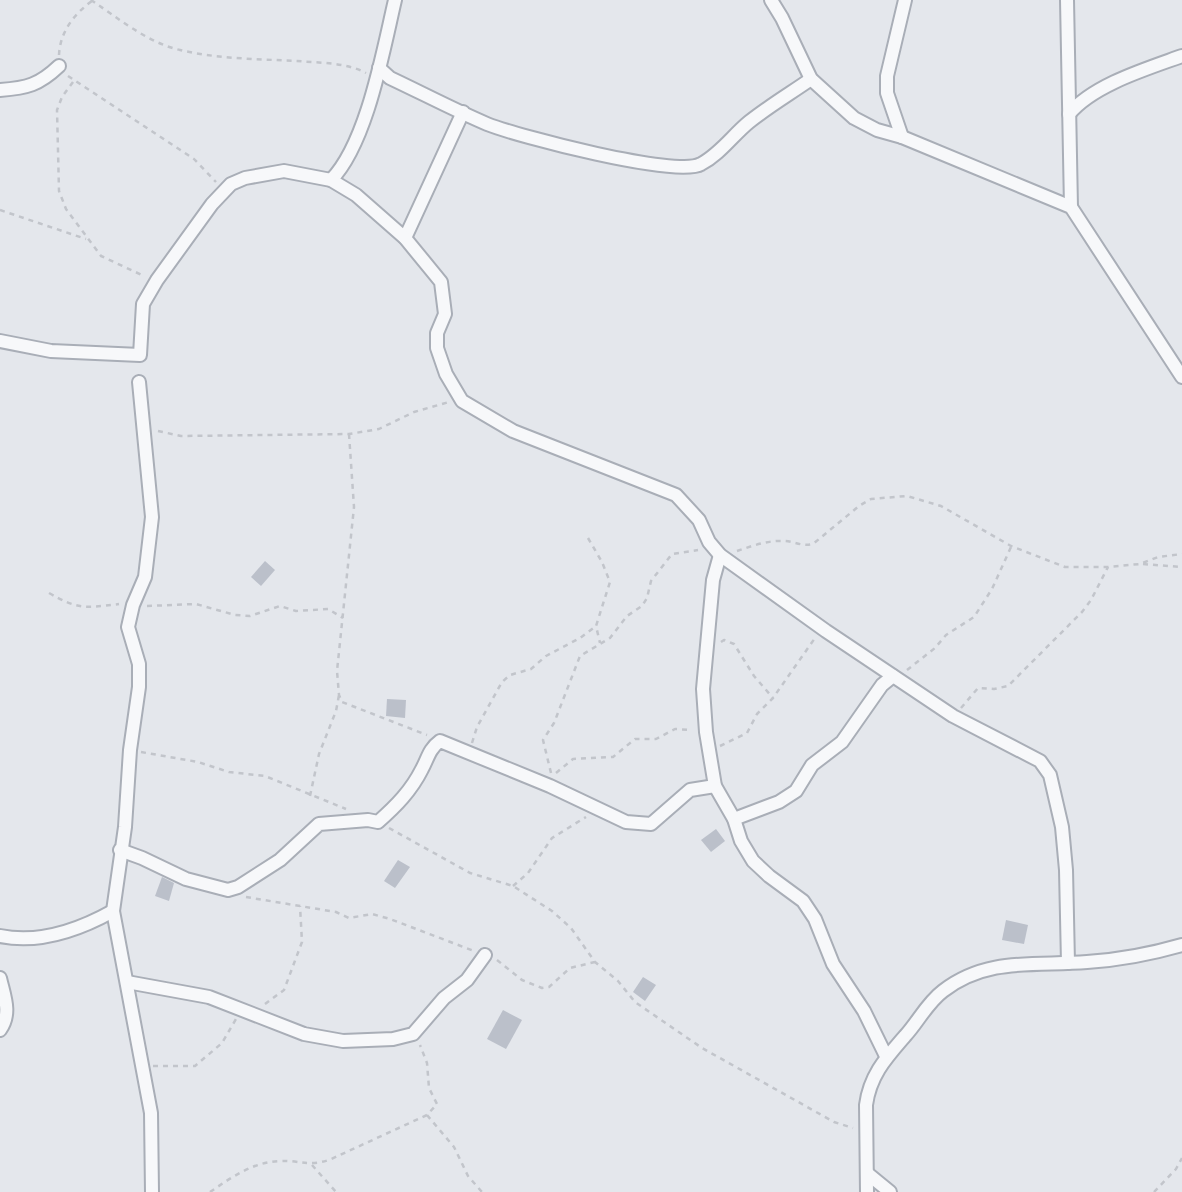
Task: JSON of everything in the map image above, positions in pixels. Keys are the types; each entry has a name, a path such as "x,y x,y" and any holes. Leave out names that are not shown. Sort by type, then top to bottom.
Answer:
{"street":[{"path":"331,180 342,168 358,136 395,0"},
{"path":"771,0 811,79 854,118 877,130 902,136 1071,207"},
{"path":"902,136 887,93 887,75 905,0"},
{"path":"1067,0 1071,207 1182,377"},
{"path":"1069,114 1079,103 1135,73 1182,56"},
{"path":"0,90 26,88 46,78 59,66"},
{"path":"377,73 489,125 570,148 690,168 701,165 736,136 747,123 811,79"},
{"path":"405,238 463,112"},
{"path":"0,341 51,351 140,355 144,304 157,280 212,204 232,184 245,178 284,171 331,180 356,195 405,238 441,282 444,314 437,348 446,374 462,401 513,431 676,495 699,520 709,542 720,555 826,631 953,716 1040,761 1050,775 1062,828 1068,963"},
{"path":"139,382 152,517 145,578 133,605 128,627 139,664 139,687 114,911 151,1113 152,1192"},
{"path":"720,555 713,580 703,689 708,752 715,786 734,819 741,841 754,861 769,876 803,901 815,919 833,964 864,1011 886,1056"},
{"path":"734,819 779,802 796,791 812,765 842,742 882,685 895,678"},
{"path":"120,850 186,879 228,890 238,887 280,860 319,824 373,821 402,801 422,770 431,748 440,741 601,809 625,822 651,824 690,790 715,786"},
{"path":"0,936 16,940 43,938 98,920 114,911"},
{"path":"867,1192 868,1091 886,1056 942,992 975,971 1016,965 1124,958 1182,945"},
{"path":"127,982 209,997 304,1034 343,1041 393,1039 413,1034 444,998 467,980 485,956"},
{"path":"0,978 8,1011 0,1030"},
{"path":"868,1174 890,1192"}],"path":[{"path":"225,191 194,159 73,81 59,66 59,44 72,18 92,0 154,41 176,50 212,56 332,64 377,73"},
{"path":"73,81 57,110 59,191 66,209 101,256 135,273 157,280"},
{"path":"0,210 88,239"},
{"path":"142,418 161,433 181,436 349,434 379,429 414,412 444,402 462,401"},
{"path":"310,796 319,754 336,711 339,695 337,671 354,506 349,434"},
{"path":"720,555 765,542 813,544 859,506 872,499 907,496 941,506 1011,547 1065,567 1140,564 1182,567"},
{"path":"588,538 610,582 596,626 600,643"},
{"path":"706,732 674,729 656,739 635,739 613,757 573,759 552,776 543,740 554,723 580,656 610,638 627,616 642,606 648,598 651,581 672,554 696,552 709,542"},
{"path":"895,678 935,649 946,635 974,617 992,589 1011,547"},
{"path":"1140,564 1158,557 1182,554"},
{"path":"953,716 978,688 1008,686 1082,612 1108,567"},
{"path":"48,593 78,607 196,604 235,615 250,616 281,606 296,611 328,609 344,618"},
{"path":"469,752 477,727 502,682 510,675 531,669 546,656 580,639 596,626"},
{"path":"708,752 747,733 757,714 773,698 818,634 826,631"},
{"path":"709,646 724,640 734,644 754,676 773,698"},
{"path":"339,695 342,702 440,741"},
{"path":"130,750 198,762 229,772 265,776 373,821 470,873 513,886 552,911 571,928 595,962 618,981 635,1002 702,1048 834,1122 866,1133"},
{"path":"513,886 528,873 552,838 601,809"},
{"path":"228,890 249,898 336,912 349,918 372,914 390,919 500,961 522,980 542,988 550,987 570,968 595,962"},
{"path":"143,1069 155,1066 195,1066 222,1043 246,1011 284,990 302,942 300,906"},
{"path":"210,1192 237,1173 261,1164 281,1161 312,1165 329,1160 427,1115 437,1104 429,1088 427,1063 413,1034"},
{"path":"427,1115 454,1147 468,1175 482,1192"},
{"path":"1154,1192 1176,1169 1182,1158"},
{"path":"312,1165 335,1192"}],"building":[{"path":"265,561 275,570 261,586 251,577"},
{"path":"387,699 406,700 405,718 386,716"},
{"path":"716,829 725,841 711,852 701,840"},
{"path":"398,860 410,867 395,888 384,881"},
{"path":"162,877 174,883 169,901 155,896"},
{"path":"1006,920 1028,925 1024,944 1002,940"},
{"path":"643,977 656,985 645,1001 633,992"},
{"path":"503,1010 522,1020 506,1049 487,1039"}]}
